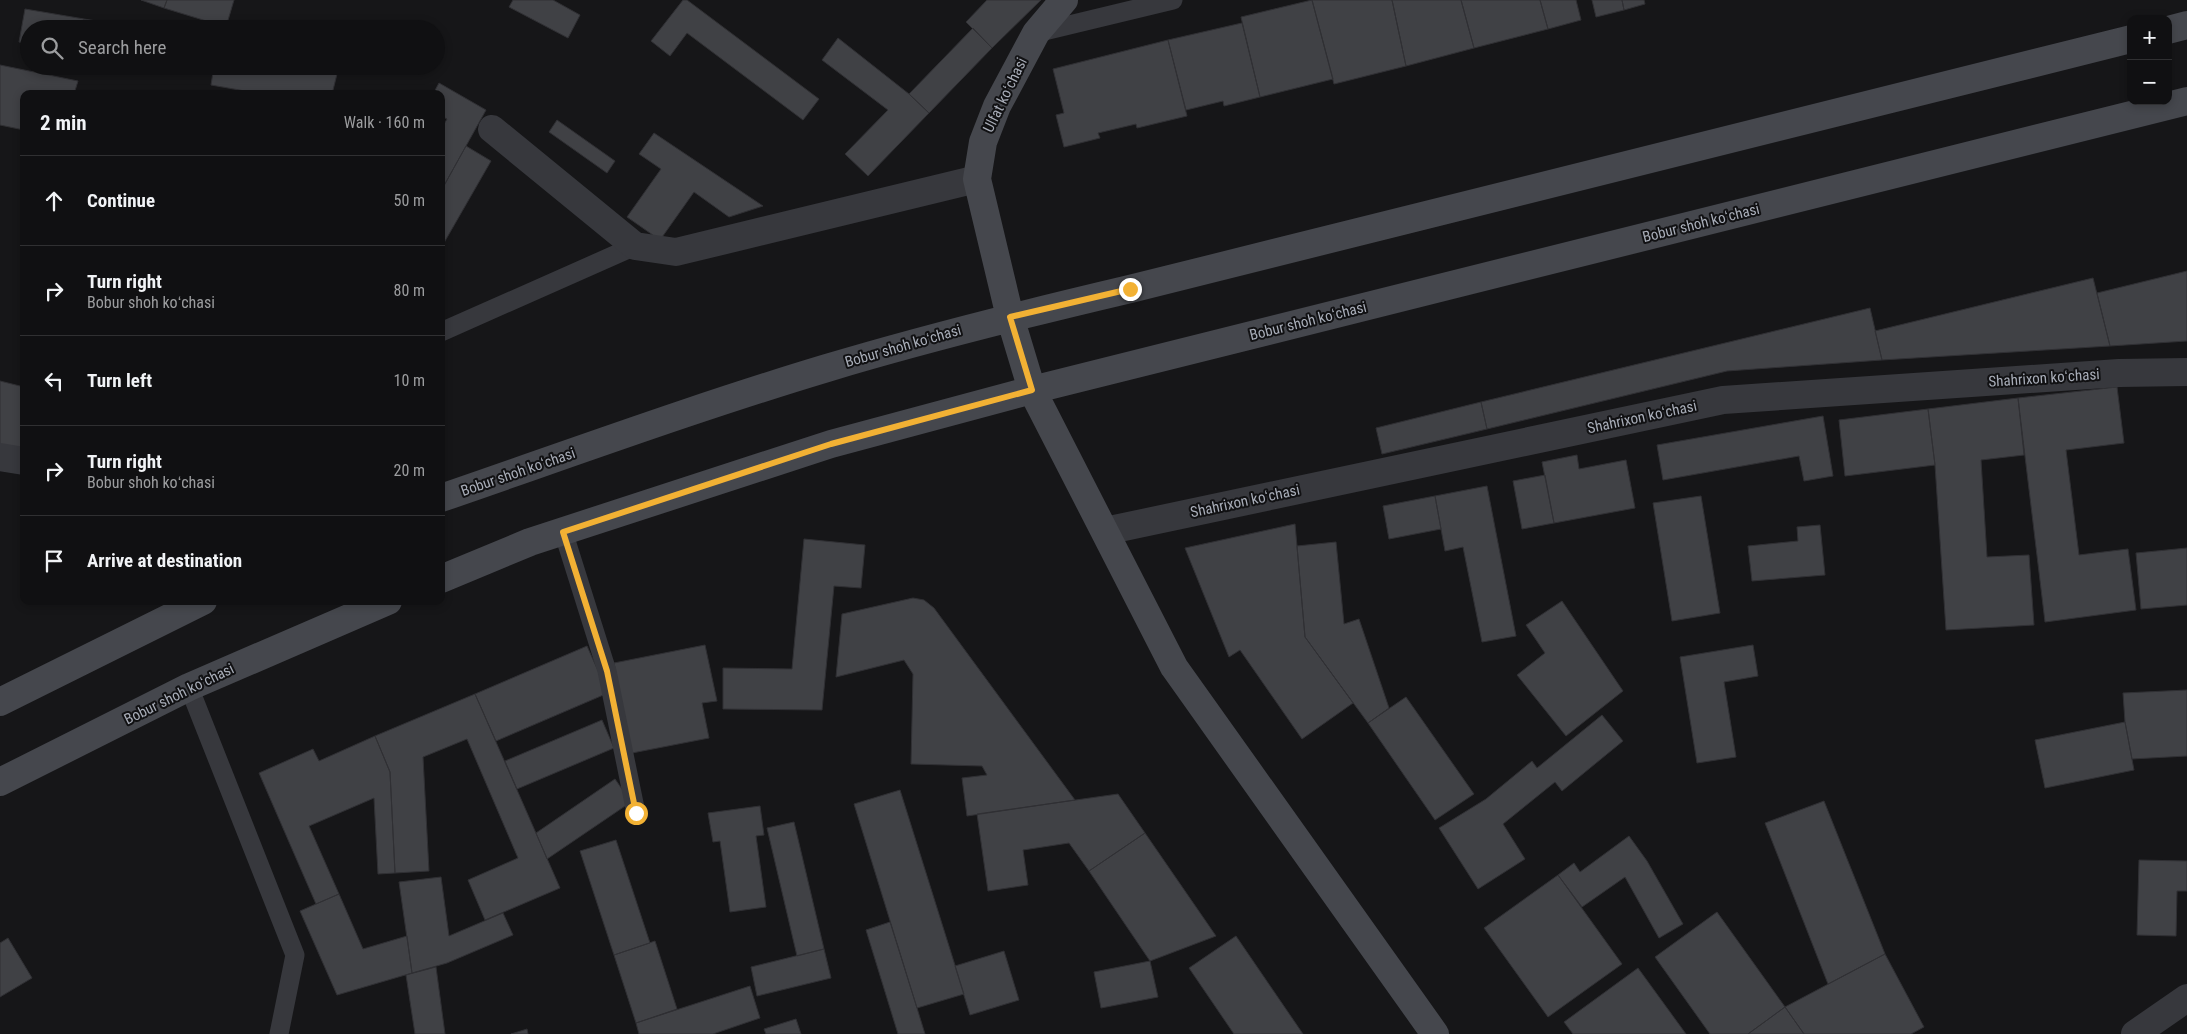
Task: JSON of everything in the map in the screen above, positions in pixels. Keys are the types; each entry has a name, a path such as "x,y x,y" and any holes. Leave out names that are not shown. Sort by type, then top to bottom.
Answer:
{"main road":[{"name":"Ulfat koʻchasi","path":"1064,0 1036,33 997,106 983,142 977,179 1010,317 1032,390 1106,530 1174,667 1435,1034"},
{"path":"2172,29 2187,25"},
{"name":"Bobur shoh koʻchasi","path":"445,497 677,416 826,368 1010,317 2127,40"},
{"name":"Bobur shoh koʻchasi","path":"445,577 530,542 831,444 1032,390 2187,101"},
{"path":"0,702 195,605"},
{"name":"Bobur shoh koʻchasi","path":"0,782 190,687 379,605"}],"street":[{"path":"492,129 635,246 676,252 977,179"},
{"name":"Shahrixon koʻchasi","path":"1106,530 1723,400 2119,374 2187,372"},
{"path":"0,457 20,460"},
{"path":"2135,1034 2187,998"}],"lane":[{"path":"1036,33 1173,0"},
{"path":"445,330 635,246"},
{"path":"563,532 607,671 636,813"},
{"path":"190,687 295,955 279,1034"}],"building":[{"path":"141,0 167,0 164,8"},
{"path":"167,0 234,0 228,20 203,20 164,8"},
{"path":"513,0 553,0 580,15 568,38 509,7"},
{"path":"683,0 687,0 819,99 803,120 687,33 670,56 651,41"},
{"path":"987,0 1041,0 992,48 966,22"},
{"path":"1312,0 1392,0 1406,66 1334,84"},
{"path":"1312,0 1333,79 1260,97 1241,17"},
{"path":"1392,0 1461,0 1474,48 1406,66"},
{"path":"1461,0 1540,0 1548,29 1474,48"},
{"path":"1540,0 1576,0 1581,20 1548,29"},
{"path":"1592,0 1622,0 1624,10 1596,17"},
{"path":"1622,0 1644,0 1645,4 1624,10"},
{"path":"25,9 84,19 84,20 23,20"},
{"path":"1242,23 1260,97 1224,106 1223,101 1186,110 1168,40"},
{"path":"973,28 992,48 929,113 909,94"},
{"path":"838,38 909,94 929,113 868,176 845,154 888,110 822,60"},
{"path":"1168,40 1187,116 1137,128 1136,124 1098,133 1100,138 1064,147 1056,115 1064,113 1053,69"},
{"path":"0,65 20,69 20,75 49,75 78,81 75,90 20,90 20,129 0,125"},
{"path":"213,75 337,75 333,90 239,90 211,85"},
{"path":"439,83 486,110 445,184 445,122 447,119 445,118 445,90 435,90"},
{"path":"557,120 615,161 607,173 549,132"},
{"path":"654,133 763,206 729,217 694,192 660,240 627,217 661,169 639,154"},
{"path":"466,146 491,161 445,241 445,184"},
{"path":"2187,271 2187,341 2110,346 2097,293"},
{"path":"2093,278 2110,346 1882,360 1875,331"},
{"path":"1870,308 1882,360 1727,371 1487,429 1481,402"},
{"path":"0,381 20,386 20,449 0,445"},
{"path":"2117,387 2124,443 2066,450 2079,555 2128,549 2136,610 2045,622 2018,398"},
{"path":"2018,398 2024,455 1981,460 1987,557 2029,555 2034,625 1946,630 1935,465 1928,409"},
{"path":"1481,402 1487,429 1382,454 1376,428"},
{"path":"1928,409 1935,465 1845,476 1839,420"},
{"path":"1823,416 1833,476 1804,481 1799,456 1663,480 1657,445"},
{"path":"1577,455 1579,469 1626,460 1635,508 1554,523 1542,462"},
{"path":"1545,475 1554,523 1522,529 1513,481"},
{"path":"1487,486 1516,636 1482,642 1463,547 1445,551 1435,496"},
{"path":"1435,496 1441,529 1389,539 1383,506"},
{"path":"1701,496 1720,613 1672,621 1653,503"},
{"path":"1295,524 1305,637 1353,703 1302,739 1240,650 1229,657 1185,548"},
{"path":"1820,525 1825,575 1752,581 1748,546 1798,541 1797,527"},
{"path":"804,539 865,545 861,588 834,586 822,710 723,709 723,668 792,669"},
{"path":"1336,542 1344,624 1359,619 1389,708 1368,723 1305,637 1297,546"},
{"path":"2187,548 2187,605 2141,609 2136,553"},
{"path":"913,598 924,600 934,608 1075,800 967,816 962,778 987,775 982,766 911,764 913,674 904,660 836,677 842,614"},
{"path":"1562,601 1623,691 1566,736 1517,675 1545,653 1526,625"},
{"path":"705,645 717,701 702,703 709,738 632,753 614,663"},
{"path":"1753,645 1758,676 1724,682 1736,757 1697,763 1680,657"},
{"path":"587,646 608,693 496,741 475,694"},
{"path":"2187,690 2187,756 2132,759 2125,722 2123,693"},
{"path":"475,694 560,888 485,920 468,880 518,858 467,739 423,757 429,871 395,873 390,772 375,736"},
{"path":"1406,697 1474,794 1435,820 1368,723"},
{"path":"1602,715 1623,741 1562,791 1555,782 1503,824 1525,859 1478,889 1439,828 1486,799 1532,761 1537,768"},
{"path":"602,720 614,748 517,789 505,761"},
{"path":"2125,722 2134,770 2045,788 2035,740"},
{"path":"375,736 390,772 395,873 378,874 374,798 309,826 339,894 316,904 259,773 313,749 319,761"},
{"path":"615,779 631,802 547,859 536,833"},
{"path":"900,790 964,994 917,1008 854,804"},
{"path":"1118,794 1145,833 1089,871 1069,843 1023,850 1028,885 988,891 977,814"},
{"path":"1824,801 1885,954 1828,984 1765,823"},
{"path":"760,806 764,835 756,836 766,907 730,912 720,841 713,842 708,813"},
{"path":"794,822 824,949 797,956 767,828"},
{"path":"1145,833 1216,936 1150,961 1089,871"},
{"path":"1629,836 1647,861 1683,924 1659,938 1625,877 1582,907 1558,875 1574,863 1580,872"},
{"path":"616,840 650,943 614,955 580,851"},
{"path":"2139,860 2187,861 2187,891 2177,891 2176,936 2137,935"},
{"path":"1558,875 1622,964 1548,1017 1484,928"},
{"path":"441,877 449,936 503,913 513,935 447,963 412,973 399,882"},
{"path":"339,894 363,949 407,936 412,973 337,995 300,911"},
{"path":"1717,912 1785,1007 1748,1034 1710,1034 1655,957"},
{"path":"890,922 925,1034 898,1034 866,930"},
{"path":"1236,936 1303,1034 1234,1034 1189,968"},
{"path":"8,938 32,978 0,997 0,943"},
{"path":"655,941 677,1009 636,1023 614,955"},
{"path":"824,949 831,978 757,996 751,967"},
{"path":"1004,951 1019,1000 970,1015 955,966"},
{"path":"1885,954 1924,1027 1911,1034 1804,1034 1785,1007"},
{"path":"1150,961 1158,997 1101,1008 1094,972"},
{"path":"436,967 445,1034 415,1034 406,975"},
{"path":"1638,968 1686,1034 1573,1034 1564,1022"},
{"path":"750,986 760,1018 713,1034 639,1034 636,1023"},
{"path":"1785,1007 1804,1034 1748,1034"},
{"path":"796,1019 801,1034 766,1034 764,1029"},
{"path":"527,1029 528,1034 511,1034"}],"route":[{"path":"636,813 607,671 563,532 831,444 1032,390 1010,317 1130,289"}]}
